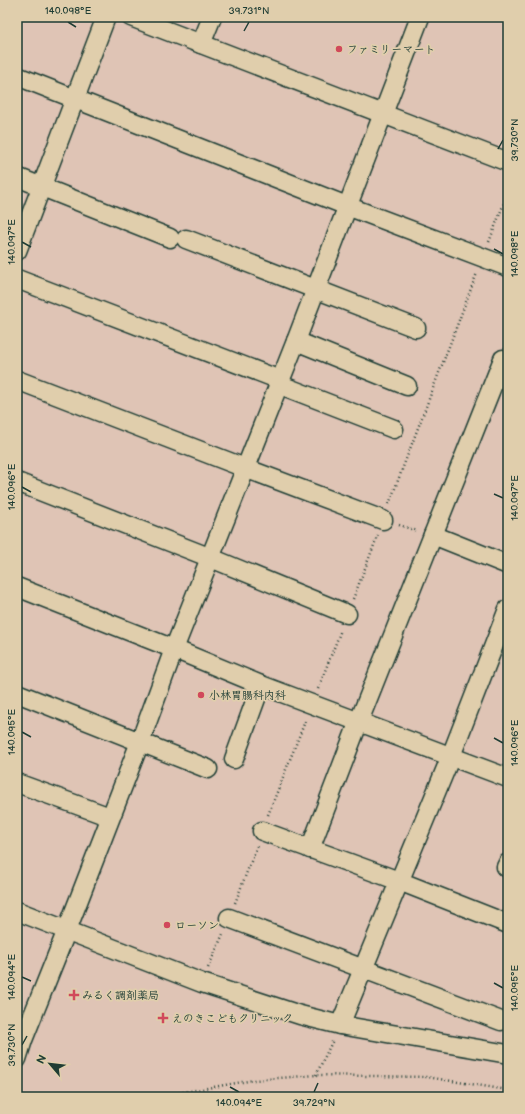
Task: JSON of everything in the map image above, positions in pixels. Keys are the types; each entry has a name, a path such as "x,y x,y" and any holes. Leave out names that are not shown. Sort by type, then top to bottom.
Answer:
{"street":[{"path":"17,251 106,17"},
{"path":"131,17 508,162"},
{"path":"201,44 212,17"},
{"path":"17,1059 20,1039 67,930 140,742 174,649 296,341 420,17"},
{"path":"17,76 347,206 508,267"},
{"path":"17,177 416,328"},
{"path":"17,279 394,429"},
{"path":"296,341 407,386"},
{"path":"310,849 502,359 508,361"},
{"path":"17,380 383,520"},
{"path":"17,482 211,558 347,614"},
{"path":"432,535 508,565"},
{"path":"17,587 261,685 508,778"},
{"path":"340,1025 451,756 508,609"},
{"path":"234,759 261,685"},
{"path":"17,693 208,769"},
{"path":"17,782 110,817"},
{"path":"262,831 400,881 508,924"},
{"path":"17,911 202,983 300,1016 340,1025 508,1054"},
{"path":"229,918 501,1021"}],"path":[{"path":"202,983 229,918 347,614 508,193"},
{"path":"383,520 432,535"},
{"path":"316,1075 340,1025"},
{"path":"155,1097 254,1080 316,1075 427,1077 508,1090"}],"place":[{"name":"ファミリーマート","path":"339,49"},
{"name":"小林胃腸科内科","path":"201,695"},
{"name":"ローソン","path":"167,925"},
{"name":"みるく調剤薬局","path":"74,995"},
{"name":"えのきこどもクリニック","path":"163,1018"}]}
